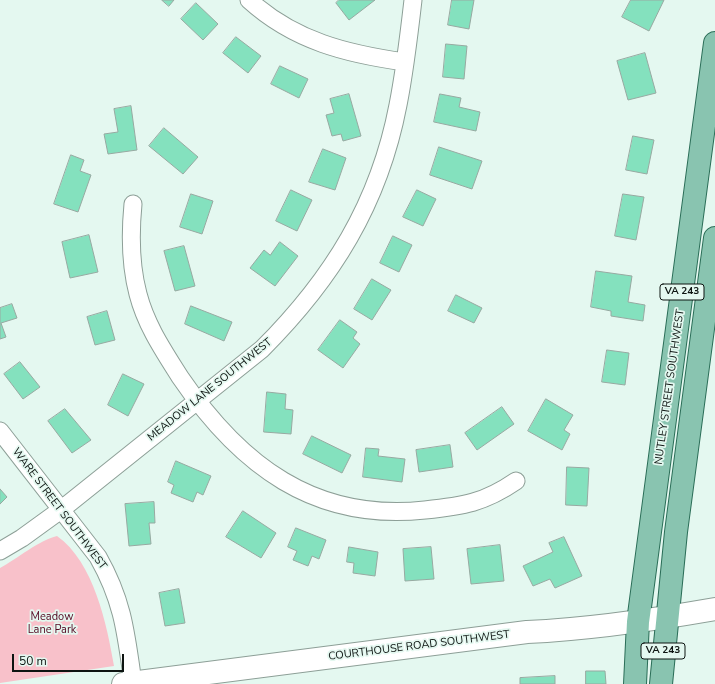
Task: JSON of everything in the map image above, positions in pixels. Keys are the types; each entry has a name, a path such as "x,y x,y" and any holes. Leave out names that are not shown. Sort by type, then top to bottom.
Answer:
{"main road":[{"name":"NUTLEY STREET SOUTHWEST","path":"635,684 638,622 712,86 715,43"},
{"name":"VA 243","path":"661,684 666,617 715,238"}],"street":[{"path":"249,0 275,20 302,36 330,47 359,55 405,62"},
{"name":"MEADOW LANE SOUTHWEST","path":"0,551 22,538 62,509 262,349 291,320 317,289 340,255 360,220 389,144 398,105 413,0"},
{"path":"133,204 130,234 132,264 138,295 148,324 156,341 197,401 240,449 268,472 293,487 317,498 344,506 374,512 403,512 461,506 481,501 499,493 516,481"},
{"name":"WARE STREET SOUTHWEST","path":"0,431 98,557 110,579 118,599 125,625 128,683"},
{"name":"COURTHOUSE ROAD SOUTHWEST","path":"128,683 527,632 580,629 638,622 715,609"}],"green space":[{"name":"Meadow Lane Park","path":"57,536 70,547 81,562 97,595 103,614 114,666 0,683 0,568 43,541"}],"building":[{"path":"162,0 174,0 169,6"},
{"path":"339,0 375,0 349,20 336,3"},
{"path":"452,0 474,0 469,29 448,25"},
{"path":"631,0 664,0 649,31 622,17"},
{"path":"196,3 218,24 203,40 181,19"},
{"path":"236,37 261,56 248,73 223,53"},
{"path":"446,44 467,46 464,79 443,77"},
{"path":"645,53 656,93 628,100 617,61"},
{"path":"280,66 308,79 299,98 271,84"},
{"path":"349,94 361,136 343,141 341,134 332,136 326,115 334,113 330,99"},
{"path":"440,94 461,98 459,107 480,112 476,131 434,122"},
{"path":"131,106 137,150 108,154 104,134 118,132 114,109"},
{"path":"164,128 198,157 183,174 149,146"},
{"path":"633,136 654,140 647,174 626,170"},
{"path":"439,147 482,161 472,189 430,175"},
{"path":"323,149 346,158 335,190 309,182"},
{"path":"71,155 84,160 80,171 91,175 78,212 54,204"},
{"path":"291,190 312,200 297,231 276,221"},
{"path":"417,190 436,199 423,226 403,217"},
{"path":"191,194 213,201 202,234 180,227"},
{"path":"623,194 644,197 636,240 615,236"},
{"path":"89,235 98,272 70,278 62,242"},
{"path":"393,236 412,245 399,272 380,263"},
{"path":"280,242 298,256 275,286 250,268 264,250 270,255"},
{"path":"184,246 195,286 175,291 164,251"},
{"path":"596,271 632,276 628,302 645,305 643,321 611,316 611,311 591,307"},
{"path":"372,279 391,290 372,320 354,309"},
{"path":"456,295 482,308 474,323 448,311"},
{"path":"12,304 17,318 1,323 6,337 0,339 0,308"},
{"path":"191,306 232,322 224,341 185,324"},
{"path":"107,311 115,340 95,345 87,317"},
{"path":"340,320 357,332 353,338 360,344 343,368 318,350"},
{"path":"607,350 629,353 625,385 602,382"},
{"path":"20,362 40,387 23,399 4,374"},
{"path":"123,374 144,384 128,416 108,405"},
{"path":"267,392 286,394 285,409 293,410 291,434 264,432"},
{"path":"546,399 573,415 564,430 570,434 562,450 528,431"},
{"path":"502,407 514,424 477,450 465,433"},
{"path":"65,409 91,440 72,453 48,421"},
{"path":"312,436 351,455 342,473 303,454"},
{"path":"450,445 453,467 419,472 416,450"},
{"path":"366,448 379,449 378,456 405,459 402,482 363,477"},
{"path":"176,461 211,476 203,495 197,492 193,502 171,493 174,485 168,482"},
{"path":"567,467 589,468 587,506 566,505"},
{"path":"0,489 7,497 0,504"},
{"path":"154,502 155,523 149,523 151,544 129,546 125,504"},
{"path":"243,511 276,533 261,558 226,537"},
{"path":"296,528 326,540 319,559 312,556 308,566 293,560 297,551 288,547"},
{"path":"564,537 582,576 555,588 550,579 533,586 523,566 553,552 549,543"},
{"path":"500,545 504,581 471,584 467,549"},
{"path":"349,547 378,552 375,576 353,573 354,563 347,562"},
{"path":"431,547 434,579 405,581 403,549"},
{"path":"179,589 185,623 165,626 159,593"},
{"path":"586,671 605,671 606,684 586,684"},
{"path":"555,676 555,684 520,684 520,678"}]}
